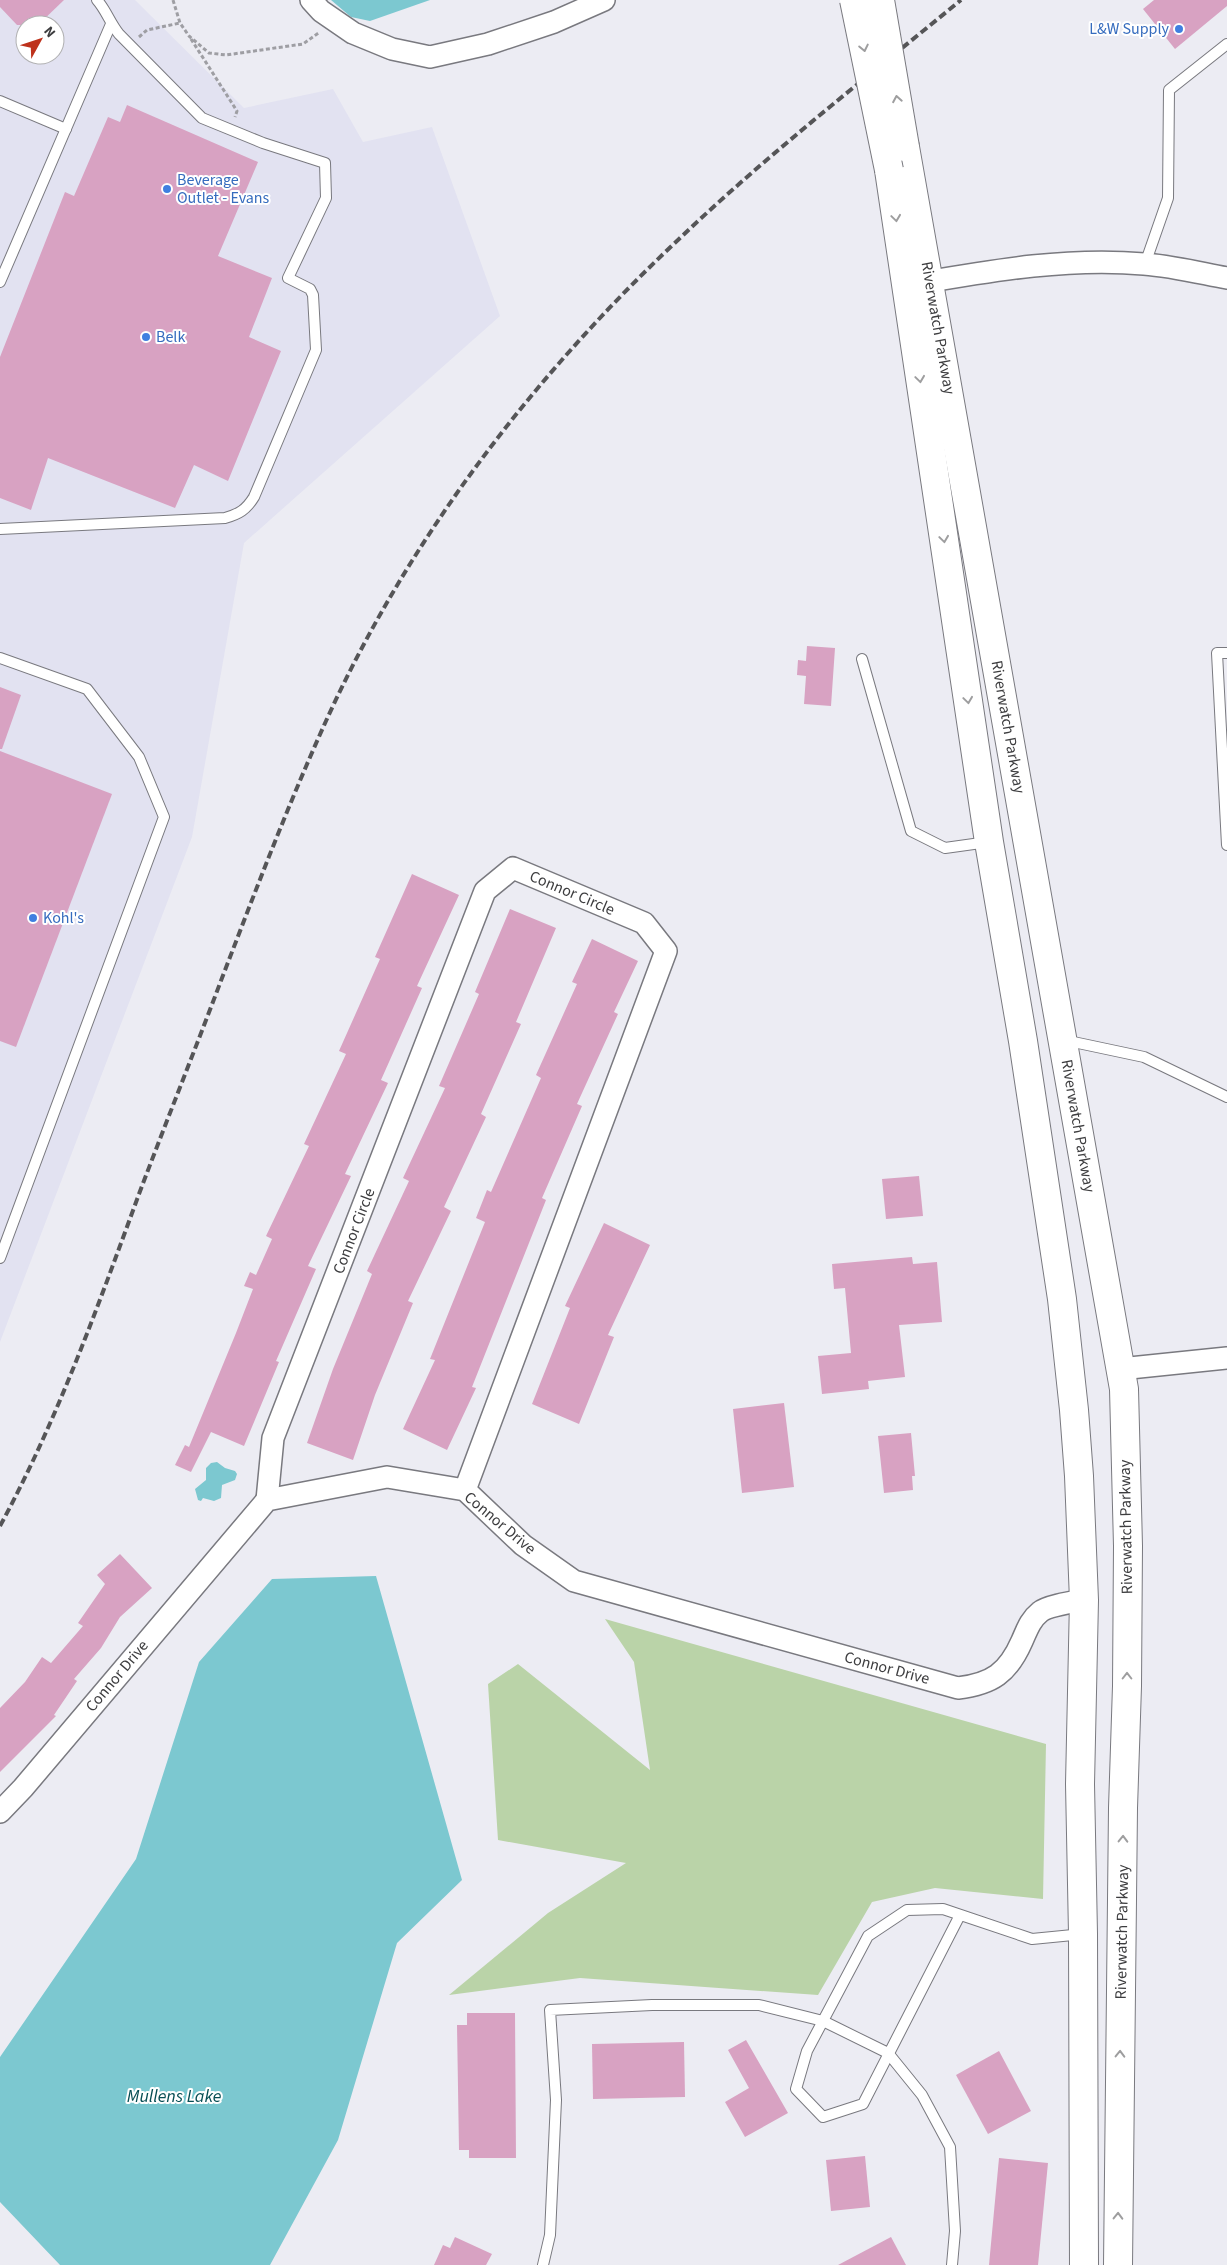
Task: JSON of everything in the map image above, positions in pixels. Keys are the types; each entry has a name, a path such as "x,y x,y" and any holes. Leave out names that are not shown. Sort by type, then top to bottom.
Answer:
{"main road":[{"name":"Riverwatch Parkway","path":"854,0 889,170 918,283 1062,1040 1124,1389 1128,1556 1118,2265"},
{"name":"Riverwatch Parkway","path":"880,0 905,147 918,283 989,842 1023,1041 1062,1299 1079,1476 1084,1600 1080,1784 1083,1934 1084,2265"}],"street":[{"path":"311,0 330,18 353,34 392,49 430,57 488,44 554,22 604,0"},
{"path":"918,283 1007,268 1073,263 1145,264 1227,278"},
{"name":"Connor Circle","path":"267,1500 273,1438 485,891 513,868 644,923 666,951 466,1490"},
{"path":"1120,1369 1227,1358"},
{"name":"Connor Drive","path":"0,1812 23,1788 267,1500 387,1477 466,1490 523,1544 574,1582 958,1688 978,1686 996,1677 1011,1661 1022,1642 1029,1623 1041,1611 1084,1600"}],"lane":[{"path":"0,529 225,518 237,515 248,508 254,497 316,350 313,295 310,289 288,278 326,198 325,163 262,143 202,118 111,24 104,8 96,0"},
{"path":"0,282 111,24"},
{"path":"1145,264 1168,198 1169,90 1227,44"},
{"path":"0,101 66,129"},
{"path":"1227,653 1217,653 1227,846"},
{"path":"0,658 87,689 139,757 164,817 0,1258"},
{"path":"862,659 911,831 945,848 989,842"},
{"path":"1062,1040 1144,1057 1227,1097"},
{"path":"960,1914 863,2104 823,2117 796,2089 806,2052 868,1936 906,1910 943,1909 960,1914 1032,1940 1083,1934"},
{"path":"543,2265 550,2235 556,2100 550,2010 652,2005 759,2006 823,2021 888,2053 922,2095 950,2147 955,2231 952,2265"}],"path":[{"path":"173,0 180,23 237,111 232,130"},
{"path":"189,36 209,53 226,55 303,44 317,35 330,18"},
{"path":"131,46 147,30 180,23"}],"shaded area":[{"path":"0,0 135,0 244,108 333,89 363,142 432,127 500,316 244,543 192,837 0,1342"}],"green space":[{"path":"605,1619 1046,1744 1043,1899 935,1888 872,1902 818,1995 580,1978 449,1995 548,1913 626,1863 498,1840 488,1684 518,1664 650,1770 634,1662"}],"water":[{"path":"331,0 430,0 370,21 351,17"},
{"path":"217,1462 225,1468 235,1471 237,1474 235,1480 222,1485 221,1498 214,1501 203,1498 201,1501 198,1500 195,1489 206,1480 206,1468 211,1463"},
{"name":"Mullens Lake","path":"376,1576 462,1880 397,1943 338,2140 270,2265 60,2265 0,2202 0,2057 136,1859 199,1662 272,1579"}],"building":[{"path":"0,0 64,0 48,15 15,15 15,23 0,7"},
{"name":"L&W Supply","path":"1154,0 1227,0 1227,6 1175,49 1143,9"},
{"path":"127,105 258,162 218,256 272,278 249,337 281,351 228,481 194,465 175,508 48,458 31,510 0,498 0,357 65,192 74,196 108,117 120,122"},
{"path":"807,646 835,648 831,706 804,704 806,676 797,675 798,660 806,661"},
{"path":"0,687 21,695 2,749 0,749"},
{"name":"Kohl's","path":"0,751 112,794 16,1047 0,1041"},
{"path":"412,874 459,895 417,986 422,988 381,1080 388,1083 345,1174 351,1176 308,1266 316,1269 276,1361 279,1362 244,1446 211,1432 191,1472 175,1465 185,1445 189,1447 236,1333 253,1289 244,1286 250,1272 256,1275 272,1239 266,1236 309,1146 304,1144 346,1054 339,1051 380,959 375,957"},
{"path":"510,909 556,928 516,1022 521,1024 481,1114 486,1117 444,1207 451,1211 408,1301 413,1303 375,1395 353,1460 307,1443 333,1369 372,1274 367,1271 409,1181 403,1178 445,1088 439,1086 479,994 475,992"},
{"path":"592,939 638,961 614,1012 618,1014 577,1104 582,1106 542,1198 546,1200 472,1387 476,1388 447,1450 403,1429 435,1360 430,1359 485,1222 476,1218 487,1190 491,1192 541,1078 536,1075 577,984 572,982"},
{"path":"919,1176 923,1216 886,1219 882,1179"},
{"path":"604,1223 650,1245 608,1335 614,1337 579,1424 532,1404 570,1308 565,1306"},
{"path":"912,1257 913,1264 937,1262 942,1322 899,1325 905,1377 868,1381 869,1389 822,1394 818,1356 851,1353 845,1288 834,1289 832,1264"},
{"path":"784,1403 794,1487 742,1493 733,1409"},
{"path":"911,1433 915,1476 912,1476 913,1490 884,1493 878,1436"},
{"path":"120,1554 152,1588 120,1617 101,1648 74,1679 77,1681 54,1715 56,1716 0,1772 0,1708 25,1682 42,1657 51,1663 83,1626 78,1623 105,1584 97,1575"},
{"path":"467,2013 515,2013 516,2158 469,2158 469,2150 459,2150 457,2025 467,2025"},
{"path":"746,2040 788,2113 745,2137 725,2102 749,2088 728,2050"},
{"path":"684,2042 685,2097 593,2099 592,2044"},
{"path":"999,2051 1031,2111 988,2134 956,2075"},
{"path":"865,2156 870,2207 831,2211 826,2160"},
{"path":"999,2158 1048,2163 1038,2265 989,2265"},
{"path":"455,2237 492,2254 486,2265 434,2265 443,2245 450,2248"},
{"path":"891,2237 906,2265 838,2265"}],"railway":[{"path":"0,1526 40,1446 76,1363 149,1167 298,784 359,653 396,588 436,524 479,463 525,403 574,346 625,292 679,239 747,177 961,0"}],"place":[{"name":"L&W Supply","path":"1179,29"},
{"name":"Beverage Outlet - Evans","path":"167,189"},
{"name":"Belk","path":"146,337"},
{"name":"Kohl's","path":"33,918"}]}
